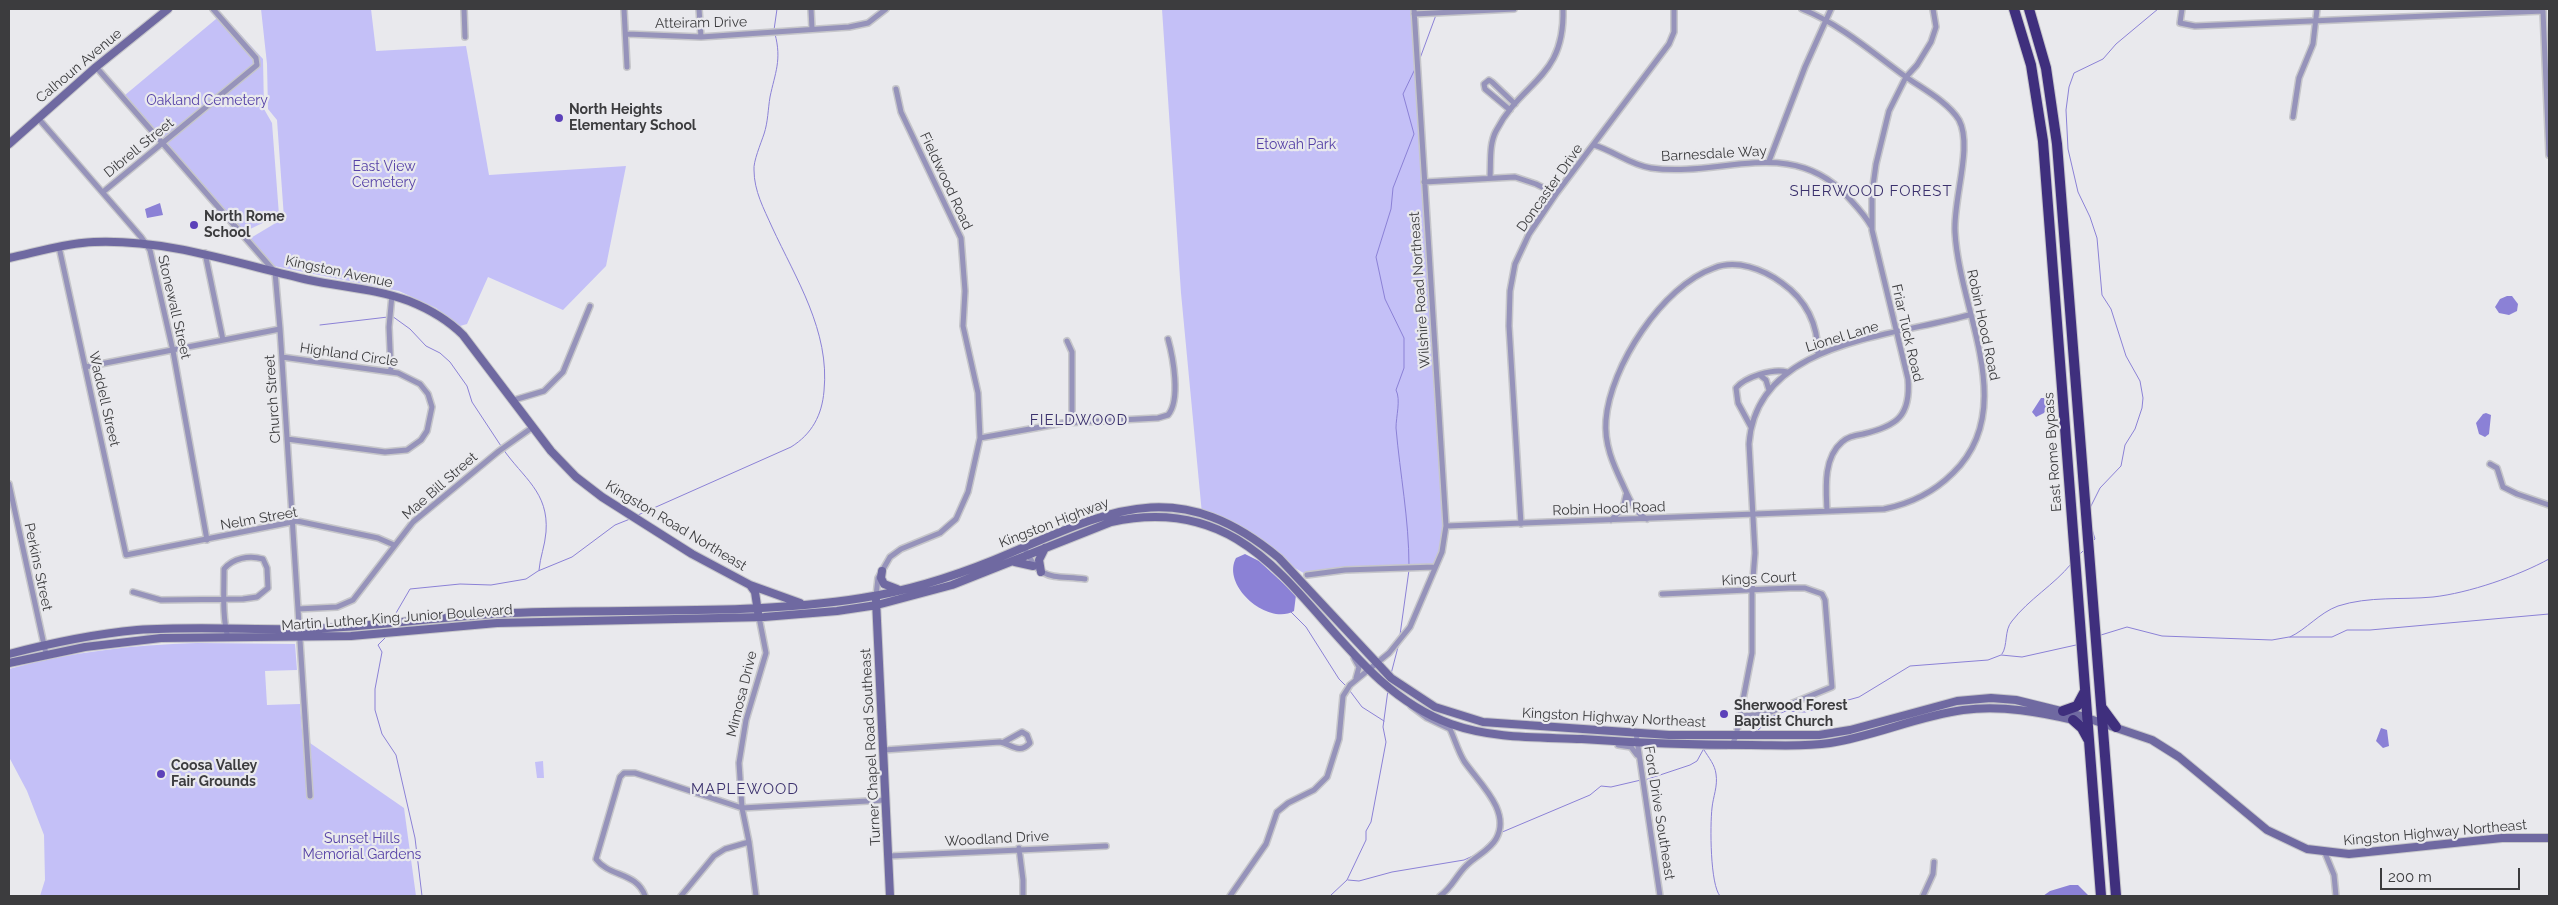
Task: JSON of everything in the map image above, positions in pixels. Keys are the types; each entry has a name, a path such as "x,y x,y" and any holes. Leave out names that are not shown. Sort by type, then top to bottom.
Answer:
{"highway":[{"name":"East Rome Bypass","path":"2014,9 2035,82 2043,141 2102,896"},
{"name":"East Rome Bypass","path":"2030,9 2046,68 2057,144 2116,896"},
{"path":"2063,711 2077,706 2086,690"},
{"path":"2101,705 2119,728 2110,735 2104,745"},
{"path":"2073,720 2082,728 2090,742"}],"main road":[{"name":"Calhoun Avenue","path":"9,144 96,68 168,9"},
{"name":"Kingston Avenue","path":"9,258 59,247 96,242 147,245 205,253 275,272 392,295 425,308 452,325 564,464 587,486"},
{"name":"Kingston Road Northeast","path":"587,486 692,554 750,585 755,592 759,617"},
{"name":"Kingston Highway","path":"756,607 810,604 876,596 902,590 954,575 1091,519 1120,511 1160,507 1200,513 1232,525 1267,548 1391,678"},
{"name":"Kingston Highway","path":"858,608 952,586 1090,529 1129,518 1161,517 1197,522 1232,536 1259,553 1384,684 1405,701 1439,719 1466,728 1508,736 1637,743 1732,745 1827,743 1979,708 2033,711 2073,720 2088,720"},
{"path":"1041,572 1040,560 1045,548"},
{"path":"1012,562 1033,566"},
{"path":"882,571 881,578 886,586 902,590"},
{"path":"750,585 782,598 810,604"},
{"name":"Turner Chapel Road Southeast","path":"876,596 890,896"},
{"name":"Martin Luther King Junior Boulevard","path":"9,654 44,645 139,630 299,628 509,613 756,607"},
{"path":"759,617 858,608 869,611 877,618"},
{"name":"Martin Luther King Junior Boulevard","path":"9,663 85,646 145,639 299,638 519,622 759,617"},
{"name":"Kingston Highway Northeast","path":"1391,678 1427,703 1466,719 1508,726 1636,733 1736,736 1827,734 1933,707 1974,699 2016,700 2063,711 2119,728 2166,748 2274,834 2307,849 2363,854 2502,838 2549,838"}],"street":[{"name":"Dibrell Street","path":"103,192 258,63 256,58 213,9"},
{"path":"464,9 465,37"},
{"path":"624,9 627,34 627,66"},
{"path":"699,9 701,37"},
{"path":"812,9 812,29"},
{"name":"Atteiram Drive","path":"627,34 701,37 857,26 875,19 886,9"},
{"path":"1414,11 1514,9"},
{"path":"1490,177 1494,136 1510,110 1546,70 1556,54 1561,39 1563,9"},
{"name":"Doncaster Drive","path":"1521,524 1509,326 1510,292 1518,255 1556,194 1669,44 1674,32 1674,9"},
{"name":"Robin Hood Road","path":"1446,526 1884,509 1915,500 1946,480 1968,456 1982,422 1985,399 1983,368 1969,315 1958,261 1955,230 1956,198 1965,143 1964,135 1953,113 1906,77 1826,21 1802,9"},
{"path":"1769,161 1780,130 1831,9"},
{"name":"Friar Tuck Road","path":"1828,511 1828,470 1838,447 1853,436 1890,425 1904,412 1908,399 1908,380 1872,230 1872,204 1876,164 1884,125 1906,77 1917,65 1931,42 1936,27 1933,9"},
{"path":"2182,9 2180,23 2185,25 2544,10 2549,154"},
{"path":"2293,117 2299,78 2313,44 2317,9"},
{"name":"Wilshire Road Northeast","path":"1230,896 1266,844 1277,812 1288,803 1314,790 1326,777 1339,739 1341,702 1345,691 1401,640 1410,627 1445,542 1446,526 1414,11"},
{"path":"96,68 275,272"},
{"path":"1510,110 1485,89 1484,84 1489,80 1515,104"},
{"name":"Fieldwood Road","path":"876,596 882,571 890,557 900,549 940,533 956,519 968,492 980,438 978,394 963,333 965,291 961,238 902,112 896,89"},
{"name":"Stonewall Street","path":"38,118 147,245 163,302 173,351 207,540"},
{"name":"Barnesdale Way","path":"1594,145 1637,165 1651,168 1672,169 1769,161 1800,166 1818,173 1841,189 1860,210 1872,230"},
{"path":"1424,182 1490,177 1523,179 1556,194"},
{"path":"1860,210 1864,211 1872,204"},
{"name":"Waddell Street","path":"59,247 126,555"},
{"path":"205,253 223,340"},
{"path":"1648,519 1636,510 1613,464 1606,435 1606,419 1612,391 1636,340 1666,302 1693,278 1715,267 1729,264 1745,266 1769,274 1792,291 1811,317 1817,331 1818,354"},
{"name":"Church Street","path":"275,272 310,796"},
{"path":"391,372 389,327 392,295"},
{"path":"514,400 544,391 564,372 590,306"},
{"name":"Lionel Lane","path":"1732,745 1736,736 1752,653 1752,591 1755,553 1748,459 1751,427 1756,412 1769,390 1787,372 1818,354 1969,315"},
{"path":"85,367 280,329"},
{"path":"980,438 1072,422 1158,418 1168,415 1174,401 1174,366 1168,339"},
{"path":"1067,341 1072,352 1072,422"},
{"name":"Highland Circle","path":"282,357 391,372 414,379 424,389 430,401 432,415 427,431 414,446 395,453 287,439"},
{"path":"1751,427 1738,403 1735,391 1743,381 1779,371 1787,372"},
{"path":"1761,376 1766,380 1769,390"},
{"name":"Mae Bill Street","path":"298,609 337,607 348,603 394,545 425,510 533,427"},
{"path":"2490,464 2497,468 2504,487 2517,494 2549,505"},
{"name":"Perkins Street","path":"9,484 46,654"},
{"path":"1610,520 1623,508 1626,499 1625,489"},
{"name":"Nelm Street","path":"126,555 297,521 378,538 394,545"},
{"path":"1024,547 1033,566 1041,572 1053,576 1085,579"},
{"path":"133,592 161,600 224,600 257,597 266,592 268,577 265,561 256,557 240,559 231,561 224,569 224,600 225,629 228,638"},
{"path":"1307,576 1338,571 1435,567"},
{"name":"Kings Court","path":"1662,594 1805,588 1822,594 1825,600 1832,687 1766,714 1740,716"},
{"name":"Mimosa Drive","path":"756,896 749,842 742,808 740,747 766,653 759,617"},
{"path":"1329,626 1358,664 1359,670 1355,681"},
{"path":"1405,701 1427,718 1446,726 1465,762 1495,806 1500,826 1492,845 1463,869 1446,892 1440,896"},
{"path":"1454,738 1458,730 1466,728"},
{"path":"884,750 1004,742 1022,732 1027,735 1030,743 1025,748 1018,749 1004,742"},
{"name":"Ford Drive Southeast","path":"1636,733 1659,896"},
{"path":"1580,739 1627,746 1633,749 1639,759"},
{"path":"645,896 634,880 602,867 596,859 620,777 630,772 742,808 886,800"},
{"path":"681,896 714,856 725,849 749,842"},
{"name":"Woodland Drive","path":"889,856 1019,848 1106,846"},
{"path":"1019,848 1023,896"},
{"path":"2325,852 2334,875 2336,896"},
{"path":"1924,896 1933,874 1934,862"}],"green space":[{"name":"East View Cemetery","path":"261,9 371,9 376,51 466,46 489,175 626,166 606,266 563,310 488,277 467,324 460,326 436,308 399,291 274,266 249,239 284,218 277,120 268,109 267,64"},
{"name":"Etowah Park","path":"1162,9 1413,9 1446,535 1435,567 1307,575 1202,514 1181,293"},
{"name":"Oakland Cemetery","path":"222,14 263,59 264,109 272,123 279,215 244,232 125,95"},
{"name":"Coosa Valley Fair Grounds","path":"197,643 295,644 297,670 265,671 267,705 300,704 307,796 312,798 310,743 404,808 416,896 40,896 45,880 44,835 27,791 9,757 9,669 55,658 102,650"},
{"path":"543,761 544,778 537,778 535,762"}],"shaded area":[{"path":"160,203 163,215 147,218 145,209"},
{"path":"2512,296 2518,304 2517,311 2509,315 2499,313 2495,307 2500,299"},
{"path":"2041,398 2044,398 2047,407 2044,413 2036,417 2032,412"},
{"path":"2486,413 2491,415 2489,434 2485,437 2479,434 2476,423"},
{"path":"1245,554 1259,561 1296,595 1294,611 1283,614 1272,613 1250,601 1241,591 1235,580 1233,569 1236,558"},
{"path":"2381,728 2387,730 2389,746 2383,748 2376,741"},
{"path":"2070,885 2078,885 2089,896 2043,896 2050,891"}],"waterway":[{"path":"774,30 777,9"},
{"path":"2090,508 2100,488 2121,466 2125,445 2135,429 2142,408 2143,398 2140,381 2126,356 2111,309 2102,295 2097,238 2090,217 2078,192 2068,149 2066,110 2069,87 2074,73 2103,59 2116,44 2158,9"},
{"path":"1419,61 1436,15"},
{"path":"638,515 791,447 810,430 821,408 824,391 824,369 822,347 817,326 801,286 763,207 754,178 757,152 765,129 777,66 778,51 775,34"},
{"path":"1409,566 1406,514 1396,428 1398,403 1396,390 1404,368 1404,338 1385,299 1376,257 1391,209 1393,188 1414,134 1403,94 1415,69"},
{"path":"392,316 410,329 426,346 440,353 450,362 467,386 472,402 501,446"},
{"path":"320,325 388,317"},
{"path":"503,449 533,486 543,506 546,518 546,532 539,570"},
{"path":"392,620 410,589 460,584 491,585 526,579 538,571 572,557 615,525 630,519"},
{"path":"2091,526 2095,539 2093,541"},
{"path":"2079,555 2085,549"},
{"path":"2290,637 2338,606 2361,601 2433,597 2462,592 2508,577 2549,559"},
{"path":"2002,654 2008,629 2012,621 2071,564"},
{"path":"1400,635 1409,570"},
{"path":"1291,612 1306,627 1339,679 1346,686"},
{"path":"2101,635 2127,627 2162,636 2272,640 2289,637 2332,637 2347,630 2370,630 2549,614"},
{"path":"386,637 378,645 382,652 375,689 375,710 382,734 396,755 415,838 422,896"},
{"path":"1756,732 1773,716 1786,711 1805,712 1859,697 1910,666 1988,660 2001,655 2022,657 2076,645"},
{"path":"1391,674 1398,647"},
{"path":"1330,896 1347,880 1366,840 1366,831 1371,822 1386,742 1383,727 1388,690"},
{"path":"1350,691 1362,707 1384,721"},
{"path":"1703,749 1727,749"},
{"path":"1645,780 1690,765 1697,761 1703,750"},
{"path":"1704,750 1716,774 1711,816 1711,840 1714,880 1720,896"},
{"path":"1500,833 1590,795 1601,786 1611,787 1641,780"},
{"path":"1348,880 1359,881 1392,872 1464,860 1477,854 1495,837"}],"place":[{"name":"North Heights Elementary School","path":"559,118"},
{"name":"North Rome School","path":"194,225"},
{"name":"Sherwood Forest Baptist Church","path":"1724,714"},
{"name":"Coosa Valley Fair Grounds","path":"161,774"}],"district":[{"name":"SHERWOOD FOREST","path":"1871,191"},
{"name":"FIELDWOOD","path":"1079,420"},
{"name":"MAPLEWOOD","path":"745,789"}],"park label":[{"name":"Sunset Hills Memorial Gardens","path":"362,848"}]}
